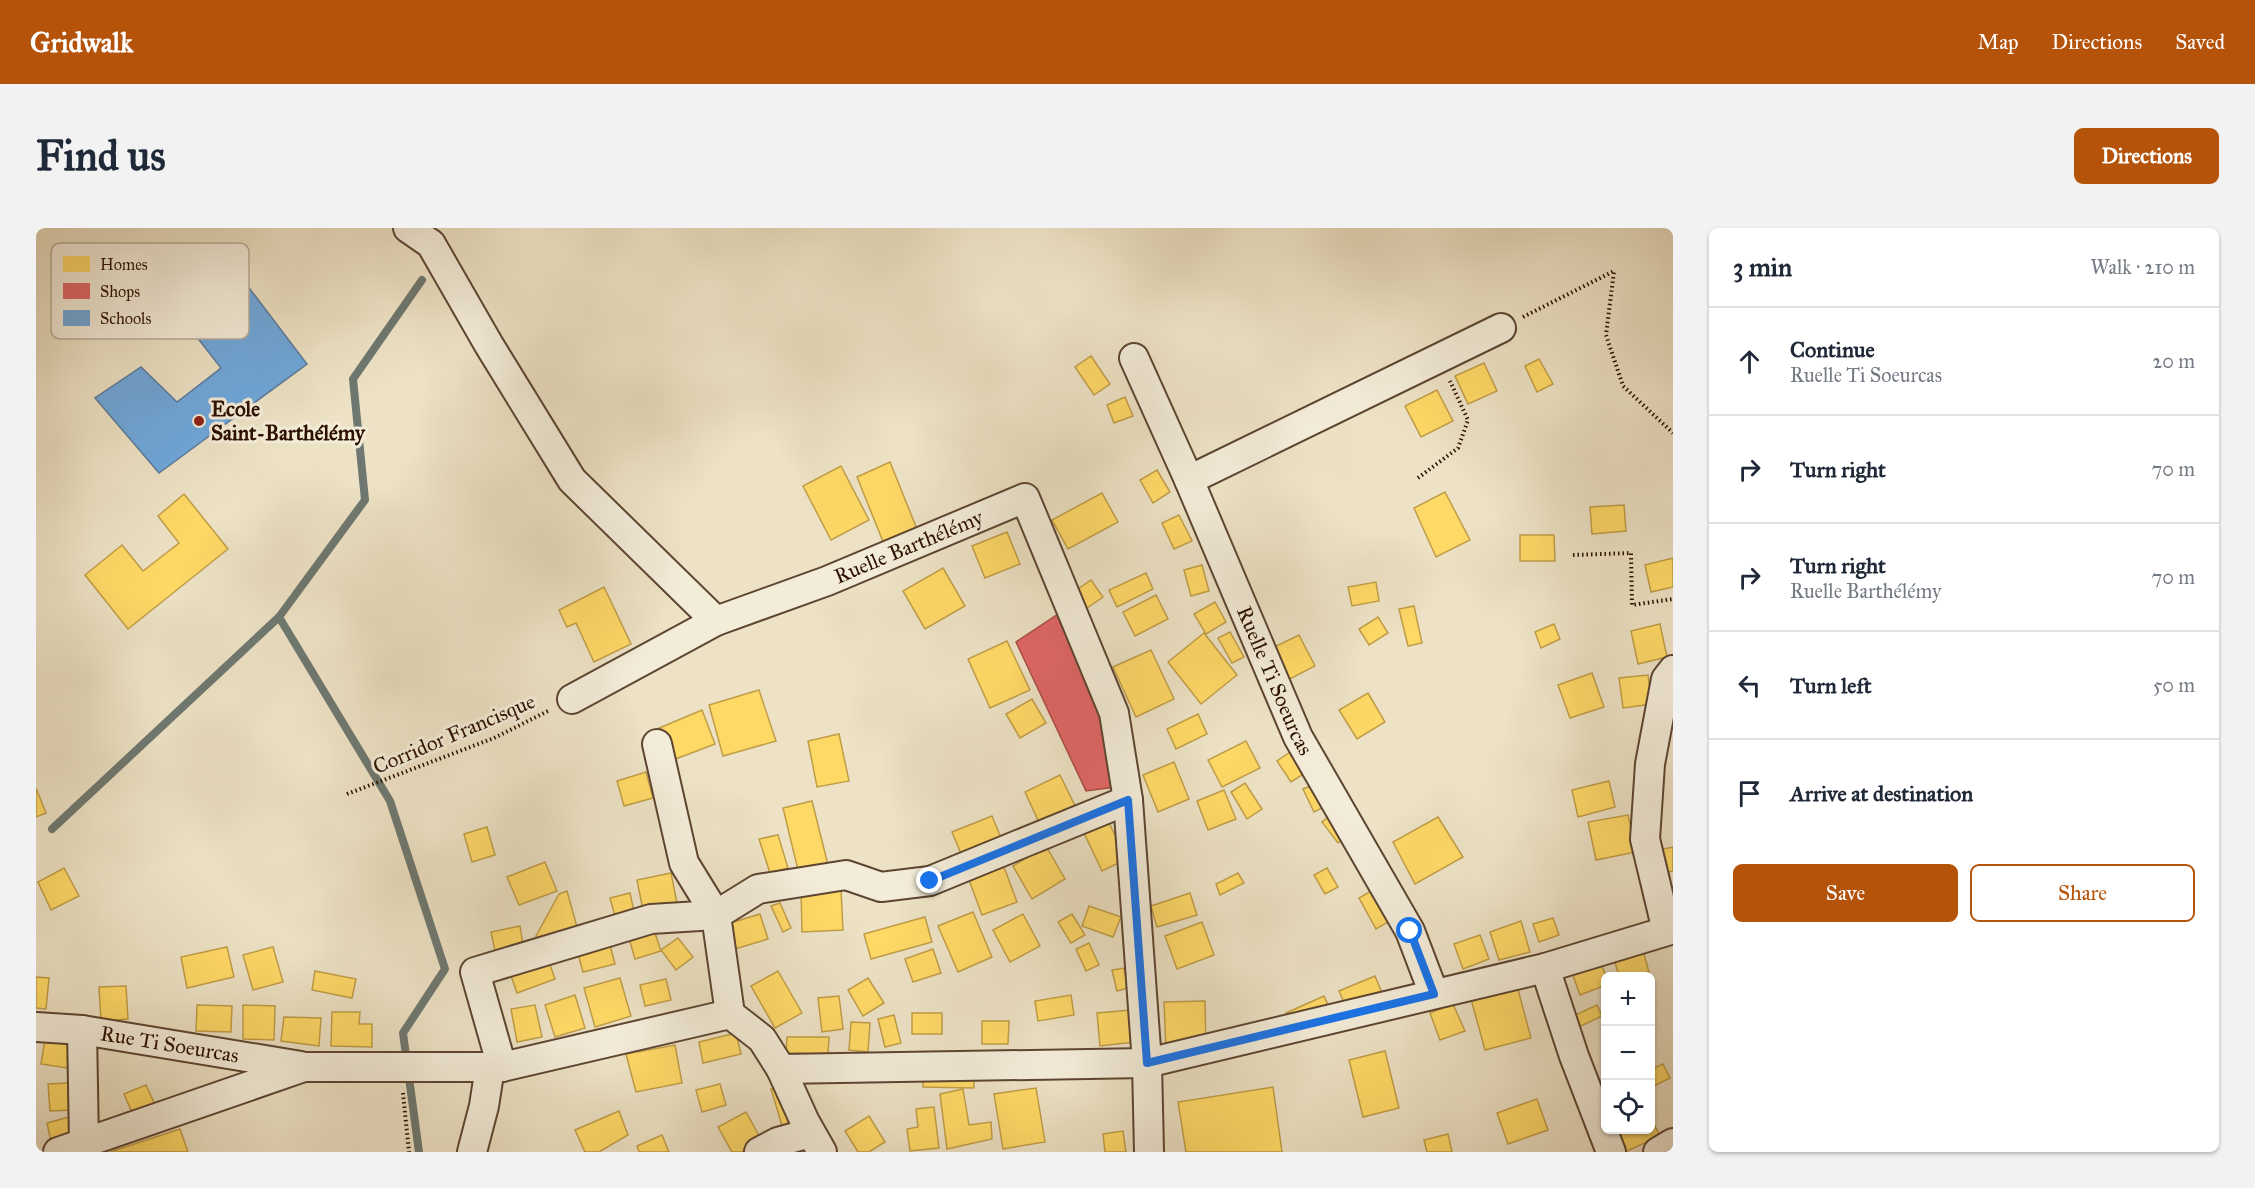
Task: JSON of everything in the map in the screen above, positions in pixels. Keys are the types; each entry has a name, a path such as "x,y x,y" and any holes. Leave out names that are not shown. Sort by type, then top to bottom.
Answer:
{"street":[{"path":"408,228 431,244 489,345 572,480 716,621 572,699"},
{"path":"1189,480 1501,328"},
{"name":"Ruelle Ti Soeurcas","path":"1134,358 1189,480 1298,737 1410,931 1434,994"},
{"name":"Ruelle Barthélémy","path":"716,621 827,581 1024,498 1114,713 1128,800 1147,1063 1149,1152"},
{"path":"781,1068 1147,1063 1545,968 1667,931 1645,839 1650,764 1666,679 1673,670"},
{"path":"657,744 684,863 716,915 730,1014 762,1039 781,1068 816,1143 778,1142 759,1152"},
{"path":"472,1152 484,1106 504,1066 475,972 651,919 716,915 758,889 846,875 881,887 930,881 1128,800"},
{"path":"1545,968 1574,1056 1611,1152"},
{"path":"58,1152 86,1147 304,1067 504,1066 730,1014"},
{"name":"Rue Ti Soeurcas","path":"36,1027 81,1030 304,1067"},
{"path":"81,1030 86,1147"},
{"path":"1658,1152 1673,1143"}],"path":[{"path":"1501,328 1614,271 1606,335 1623,386 1673,434"},
{"path":"1418,478 1458,448 1468,420 1439,359"},
{"path":"1573,555 1631,553 1632,605 1673,599"},
{"name":"Corridor Francisque","path":"347,794 494,738 572,699"},
{"path":"402,1084 409,1152"}],"building: Homes":[{"path":"1091,356 1110,384 1094,395 1075,367"},
{"path":"1539,359 1553,384 1537,392 1525,366"},
{"path":"1484,363 1497,391 1468,404 1455,376"},
{"path":"1437,390 1453,421 1421,437 1405,406"},
{"path":"1125,397 1133,416 1114,423 1107,405"},
{"path":"890,462 919,534 886,549 857,477"},
{"path":"841,466 869,520 831,540 803,486"},
{"path":"1157,470 1170,492 1153,503 1140,480"},
{"path":"1445,492 1470,540 1436,557 1414,508"},
{"path":"1102,493 1118,522 1068,549 1052,520"},
{"path":"184,494 228,549 128,629 85,575 122,545 143,571 179,543 158,516"},
{"path":"1624,505 1626,531 1592,534 1590,507"},
{"path":"1179,515 1192,541 1174,549 1162,523"},
{"path":"1007,532 1020,564 985,578 972,546"},
{"path":"1520,535 1554,535 1555,561 1520,561"},
{"path":"1673,558 1673,587 1651,592 1645,565"},
{"path":"1202,565 1209,591 1191,596 1184,570"},
{"path":"943,568 965,606 925,629 903,591"},
{"path":"1146,573 1153,589 1117,607 1109,590"},
{"path":"1091,580 1103,597 1087,608 1075,591"},
{"path":"1376,582 1379,601 1352,606 1348,587"},
{"path":"604,587 631,644 594,662 576,623 567,627 559,610"},
{"path":"1156,595 1168,619 1135,636 1123,612"},
{"path":"1215,602 1226,622 1206,634 1194,614"},
{"path":"1414,606 1422,643 1408,646 1399,609"},
{"path":"1378,617 1388,633 1369,645 1359,629"},
{"path":"1554,624 1560,639 1541,648 1535,632"},
{"path":"1660,624 1667,657 1638,664 1631,631"},
{"path":"1230,632 1244,657 1232,663 1218,638"},
{"path":"1204,633 1237,675 1201,704 1168,662"},
{"path":"1299,635 1315,666 1282,683 1266,651"},
{"path":"1007,641 1030,690 990,708 968,659"},
{"path":"1151,650 1174,699 1136,717 1113,667"},
{"path":"1592,673 1604,707 1570,718 1558,685"},
{"path":"1648,675 1652,704 1623,708 1619,678"},
{"path":"759,690 776,741 723,756 709,705"},
{"path":"1368,693 1385,722 1357,739 1339,710"},
{"path":"1032,699 1046,723 1020,738 1006,714"},
{"path":"702,710 715,744 673,760 657,729"},
{"path":"1198,714 1207,734 1176,749 1167,729"},
{"path":"839,734 849,781 817,787 808,741"},
{"path":"1246,741 1260,768 1222,787 1208,760"},
{"path":"1296,748 1310,770 1291,782 1277,761"},
{"path":"1174,762 1189,799 1158,812 1143,775"},
{"path":"646,772 653,798 624,806 617,781"},
{"path":"1060,775 1078,812 1042,829 1025,792"},
{"path":"1609,781 1615,807 1578,817 1572,790"},
{"path":"1245,783 1262,809 1247,819 1231,792"},
{"path":"1315,784 1326,806 1314,812 1303,789"},
{"path":"36,788 46,813 36,817"},
{"path":"1224,790 1236,819 1208,830 1197,801"},
{"path":"812,801 828,865 798,870 783,808"},
{"path":"1332,814 1349,835 1338,843 1322,822"},
{"path":"1628,815 1636,852 1596,860 1588,822"},
{"path":"992,816 1002,840 962,856 952,832"},
{"path":"1438,817 1463,857 1415,884 1393,842"},
{"path":"1107,819 1127,859 1102,871 1083,831"},
{"path":"487,827 495,855 472,862 464,834"},
{"path":"778,835 788,868 770,873 759,839"},
{"path":"1046,846 1065,879 1032,899 1013,866"},
{"path":"1673,847 1673,871 1664,873 1659,850"},
{"path":"545,862 557,891 519,905 507,877"},
{"path":"1004,867 1017,902 982,915 969,880"},
{"path":"64,868 79,896 51,910 38,882"},
{"path":"1327,868 1338,887 1325,894 1314,875"},
{"path":"671,873 678,908 644,915 637,880"},
{"path":"1238,873 1244,883 1220,895 1216,884"},
{"path":"841,889 843,930 802,932 801,891"},
{"path":"1373,890 1390,921 1376,929 1359,898"},
{"path":"567,891 579,934 537,945 536,936 559,894"},
{"path":"630,893 635,916 616,920 610,898"},
{"path":"1190,893 1197,915 1157,927 1151,906"},
{"path":"780,903 791,928 783,932 771,906"},
{"path":"1089,906 1121,917 1113,937 1082,926"},
{"path":"973,912 992,957 958,972 938,926"},
{"path":"760,914 768,939 735,949 727,924"},
{"path":"1023,914 1040,946 1010,962 993,930"},
{"path":"1072,914 1085,935 1071,943 1058,922"},
{"path":"925,917 932,942 871,959 864,934"},
{"path":"1553,918 1559,935 1539,942 1533,924"},
{"path":"1521,921 1530,952 1499,960 1490,932"},
{"path":"1202,922 1214,955 1177,969 1165,936"},
{"path":"520,926 524,951 496,956 491,932"},
{"path":"653,927 661,951 635,959 628,935"},
{"path":"1480,935 1489,959 1463,969 1454,944"},
{"path":"678,938 693,957 676,970 661,950"},
{"path":"1089,943 1099,965 1086,971 1076,949"},
{"path":"610,945 615,964 583,972 578,954"},
{"path":"227,947 234,977 187,988 181,957"},
{"path":"273,947 283,982 253,990 243,955"},
{"path":"933,949 941,973 913,982 905,959"},
{"path":"1643,951 1649,972 1618,972 1614,959"},
{"path":"548,959 555,979 517,993 510,973"},
{"path":"1599,959 1604,972 1601,972 1601,987 1580,995 1571,970"},
{"path":"1124,968 1128,988 1117,991 1112,970"},
{"path":"315,971 356,979 352,998 312,990"},
{"path":"778,971 802,1013 775,1028 751,986"},
{"path":"1375,976 1388,1007 1352,1022 1339,991"},
{"path":"36,977 49,978 46,1009 36,1008"},
{"path":"620,978 631,1016 595,1027 584,988"},
{"path":"868,978 884,1003 863,1016 848,990"},
{"path":"666,979 671,1000 645,1006 640,985"},
{"path":"126,986 128,1019 101,1021 99,987"},
{"path":"1517,986 1531,1038 1485,1050 1471,999"},
{"path":"575,995 585,1028 555,1037 545,1005"},
{"path":"1071,995 1074,1015 1038,1021 1035,1001"},
{"path":"839,996 843,1029 822,1032 818,998"},
{"path":"1324,996 1332,1014 1294,1031 1286,1013"},
{"path":"1205,1001 1206,1049 1166,1051 1164,1002"},
{"path":"1453,1004 1465,1031 1440,1040 1430,1013"},
{"path":"197,1005 232,1006 231,1032 196,1031"},
{"path":"243,1005 275,1006 274,1040 243,1039"},
{"path":"535,1005 542,1037 517,1042 511,1009"},
{"path":"1597,1005 1601,1014 1601,1016 1577,1028 1571,1017"},
{"path":"1131,1010 1134,1042 1100,1046 1097,1013"},
{"path":"332,1012 360,1012 359,1024 372,1024 372,1047 331,1046"},
{"path":"912,1013 942,1013 942,1034 912,1034"},
{"path":"894,1015 901,1043 885,1047 878,1019"},
{"path":"284,1017 321,1018 319,1046 281,1041"},
{"path":"982,1021 1009,1021 1008,1044 982,1044"},
{"path":"851,1022 870,1023 868,1052 849,1050"},
{"path":"736,1033 741,1054 703,1063 699,1042"},
{"path":"787,1037 829,1037 828,1054 786,1053"},
{"path":"45,1039 76,1044 73,1069 41,1064"},
{"path":"675,1045 682,1083 636,1092 626,1054"},
{"path":"1385,1051 1399,1108 1363,1117 1349,1060"},
{"path":"1663,1064 1670,1078 1655,1086 1655,1068"},
{"path":"923,1074 974,1074 974,1088 923,1087"},
{"path":"70,1083 72,1110 50,1111 48,1084"},
{"path":"720,1084 726,1105 702,1112 696,1090"},
{"path":"146,1085 156,1107 134,1117 124,1094"},
{"path":"785,1085 797,1125 783,1129 771,1089"},
{"path":"1273,1087 1282,1152 1186,1152 1178,1102"},
{"path":"1036,1088 1045,1142 1003,1149 994,1094"},
{"path":"963,1089 969,1125 991,1122 992,1139 947,1149 940,1094"},
{"path":"1537,1099 1548,1130 1508,1144 1497,1113"},
{"path":"934,1107 939,1148 910,1151 907,1129 918,1127 916,1109"},
{"path":"619,1111 628,1135 599,1152 585,1152 575,1130"},
{"path":"746,1112 762,1141 741,1152 732,1152 718,1127"},
{"path":"869,1116 885,1142 869,1152 858,1152 845,1131"},
{"path":"69,1117 75,1142 52,1147 47,1123"},
{"path":"1655,1126 1660,1136 1625,1152 1616,1134 1655,1134"},
{"path":"180,1129 188,1152 110,1152"},
{"path":"1123,1131 1126,1152 1105,1152 1103,1134"},
{"path":"1448,1134 1452,1152 1427,1152 1424,1140"},
{"path":"662,1135 669,1152 639,1152 637,1146"}],"building: Shops":[{"path":"1058,614 1111,726 1123,786 1086,791 1016,642"}],"building: Schools":[{"path":"249,288 307,364 159,473 95,398 141,367 177,402 221,368 198,339 249,339"}],"waterway":[{"path":"52,829 279,617 365,500 353,379 422,280"},
{"path":"279,617 390,801 445,969 403,1033 419,1152"}],"place":[{"name":"Ecole Saint-Barthélémy","path":"199,421"}],"route":[{"path":"930,881 1128,800 1147,1063 1434,994 1410,931"}]}
